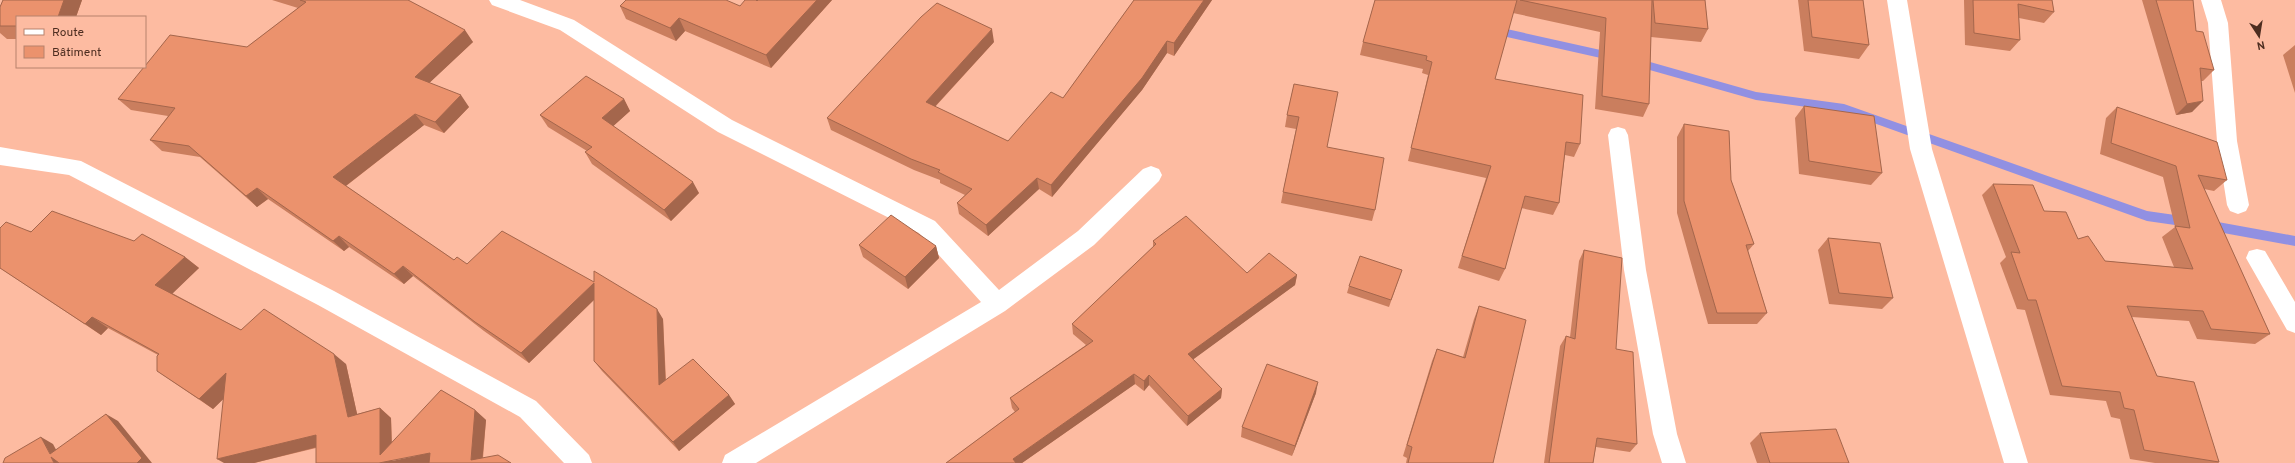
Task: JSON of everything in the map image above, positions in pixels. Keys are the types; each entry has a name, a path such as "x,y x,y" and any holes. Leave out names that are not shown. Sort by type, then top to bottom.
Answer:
{"street":[{"path":"499,0 567,25 725,126 927,227 997,304"},
{"path":"1897,0 1921,149 2016,463"},
{"path":"2211,0 2218,23 2227,141 2238,205"},
{"path":"1618,135 1635,270 1665,434 1674,463"},
{"path":"0,156 73,167 326,298 528,409 580,463"},
{"path":"734,463 997,304 1086,238 1151,175"},
{"path":"2257,258 2295,322"}],"building":[{"path":"3,0 64,0 58,16 16,16 16,26 0,26 0,7"},
{"path":"300,0 408,0 465,30 415,77 461,95 435,122 415,114 333,177 454,260 457,257 467,264 502,231 594,282 594,271 657,309 659,385 693,359 729,395 673,442 594,361 594,283 521,353 475,322 403,266 394,274 339,236 333,241 257,188 246,196 189,146 150,140 175,108 118,99 143,68 146,68 146,65 170,35 247,47 306,2"},
{"path":"626,0 726,0 740,6 745,0 817,0 766,55 679,18 670,28 620,6"},
{"path":"1134,0 1204,0 1174,43 1167,41 1142,78 1051,185 1037,178 986,225 957,203 972,189 938,172 940,170 911,159 827,118 921,17 937,3 992,29 926,102 1008,141 1051,92 1063,98"},
{"path":"1375,0 1517,0 1495,79 1583,95 1580,144 1566,142 1559,203 1525,196 1505,269 1462,256 1491,166 1411,148 1432,62 1426,60 1427,56 1363,42"},
{"path":"1520,0 1652,0 1649,104 1602,96 1606,18"},
{"path":"1653,0 1705,0 1708,29 1655,23"},
{"path":"1808,0 1863,0 1869,45 1812,37"},
{"path":"1973,0 2052,0 2054,12 2018,4 2020,40 1974,33"},
{"path":"2156,0 2193,0 2196,31 2203,32 2214,70 2200,68 2203,101 2187,104"},
{"path":"586,76 624,99 602,118 693,182 664,210 585,152 592,147 540,115"},
{"path":"1294,84 1338,92 1327,147 1384,158 1375,210 1283,192 1299,117 1287,115"},
{"path":"1804,106 1874,116 1882,173 1809,161"},
{"path":"2117,107 2217,142 2227,180 2198,175 2270,334 2211,329 2203,311 2127,306 2157,376 2194,382 2219,462 2144,450 2134,410 2124,408 2120,392 2062,386 2036,300 2028,300 2011,252 2020,253 1993,184 2033,185 2044,211 2066,212 2078,239 2088,236 2105,261 2193,269 2175,226 2190,228 2176,166 2111,143"},
{"path":"1684,124 1729,131 1731,180 1754,244 1746,245 1767,313 1717,313 1684,201"},
{"path":"52,211 134,241 142,234 185,257 155,285 241,330 264,309 334,354 348,417 380,408 380,455 441,390 475,410 471,460 498,455 511,463 429,463 430,453 379,463 316,463 316,435 217,459 226,373 199,399 157,371 157,356 159,354 92,317 85,324 0,268 0,228 6,222 31,232"},
{"path":"891,215 936,246 905,277 859,245"},
{"path":"1186,216 1247,273 1269,253 1297,275 1188,354 1222,389 1188,416 1149,375 1144,381 1134,374 1013,459 1016,463 946,463 1019,409 1010,398 1093,341 1072,324 1156,244 1153,241"},
{"path":"1828,238 1880,243 1893,298 1839,293"},
{"path":"1584,250 1622,258 1616,349 1633,352 1637,444 1597,438 1593,463 1549,463 1566,336 1575,339"},
{"path":"1360,256 1402,270 1391,300 1349,286"},
{"path":"1479,306 1526,320 1493,463 1408,463 1412,447 1407,445 1437,349 1465,358"},
{"path":"1267,364 1318,382 1295,446 1242,427"},
{"path":"106,414 142,458 137,463 59,463 51,457 54,463 3,463 5,458 41,437 50,454"},
{"path":"1836,429 1849,463 1770,463 1760,433"}],"waterway":[{"path":"1493,30 1614,57"},
{"path":"1636,62 1756,96 1844,108 2147,216 2189,222"},
{"path":"2207,225 2295,241"}]}
